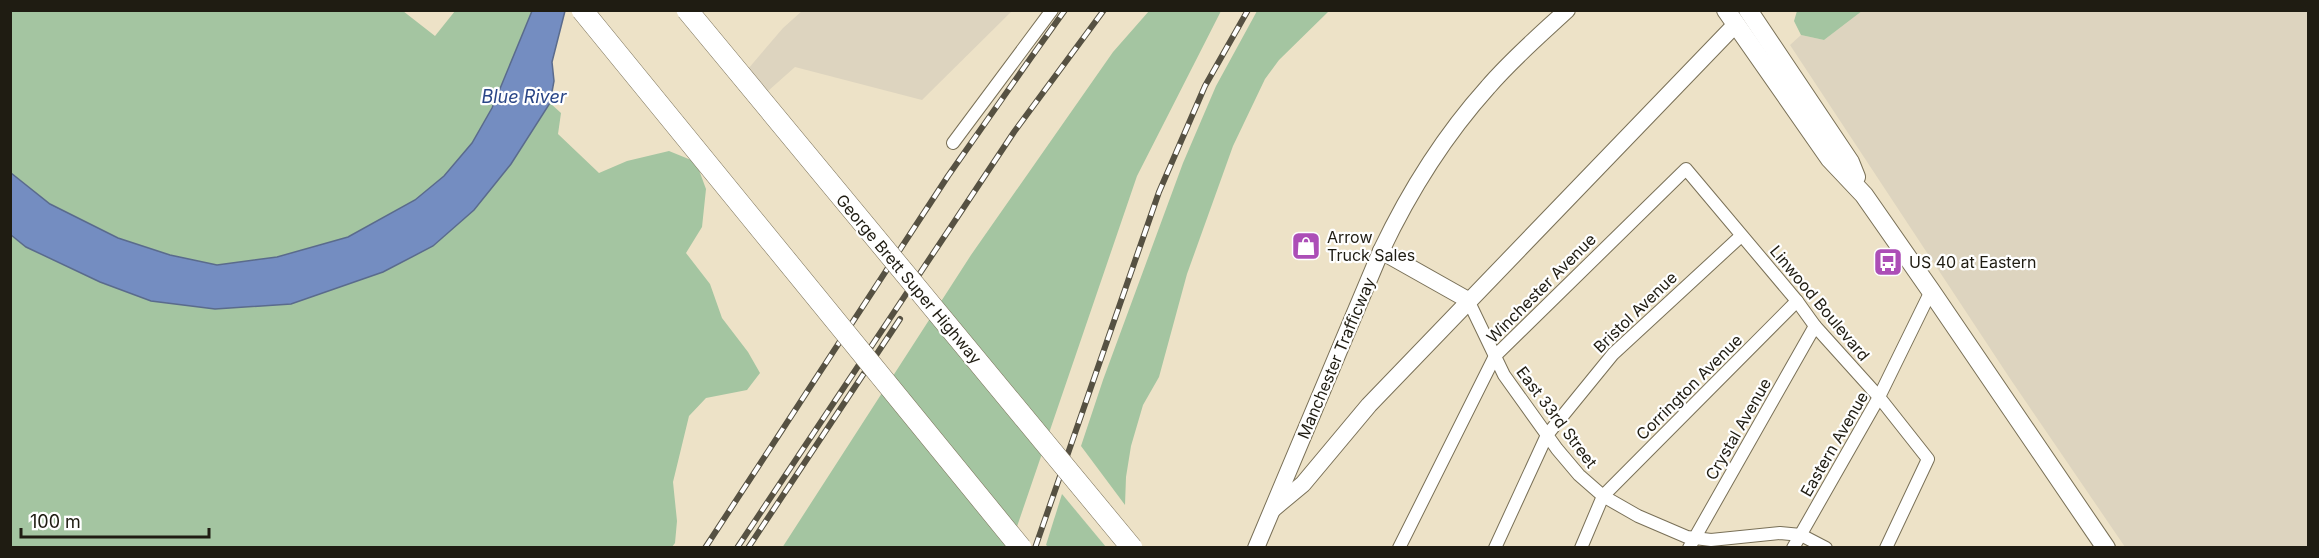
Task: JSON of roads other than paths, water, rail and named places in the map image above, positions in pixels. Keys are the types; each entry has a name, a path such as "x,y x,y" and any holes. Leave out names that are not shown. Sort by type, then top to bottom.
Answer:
{"highway":[{"path":"582,10 1020,548"},
{"name":"George Brett Super Highway","path":"687,10 1131,548"}],"main road":[{"name":"Manchester Trafficway","path":"1256,548 1381,251 1404,205 1450,134 1488,87 1567,10"},
{"path":"1273,509 1303,484 1369,405 1743,14 1830,159 1864,195 2106,548"},
{"path":"1381,251 1468,300"}],"street":[{"path":"953,143 1052,10"},
{"name":"Linwood Boulevard","path":"1686,169 1928,459 1886,548"},
{"name":"Winchester Avenue","path":"1399,548 1495,356 1686,169"},
{"name":"Bristol Avenue","path":"1495,548 1547,435 1613,354 1741,236"},
{"name":"Eastern Avenue","path":"1793,548 1879,398 1931,291"},
{"name":"East 33rd Street","path":"1468,300 1504,375 1579,475 1604,496 1692,543 1780,533 1801,535 1826,548"},
{"name":"Corrington Avenue","path":"1604,496 1797,301"},
{"name":"Crystal Avenue","path":"1692,543 1815,326"},
{"path":"1581,548 1604,496"}],"water":[{"name":"Blue River","path":"532,11 565,11 552,62 554,81 550,103 511,164 474,210 433,246 383,272 291,304 215,309 151,301 100,282 26,247 11,235 11,173 50,204 118,238 170,255 217,265 277,257 348,237 415,200 444,176 472,143 492,108"}],"railway":[{"path":"705,548 948,176 1065,10"},
{"path":"737,548 1014,132 1104,10"},
{"path":"1035,548 1159,192 1205,86 1248,10"},
{"path":"748,548 900,319"}],"place":[{"name":"Arrow Truck Sales","path":"1306,246"},
{"name":"US 40 at Eastern","path":"1888,262"}]}
